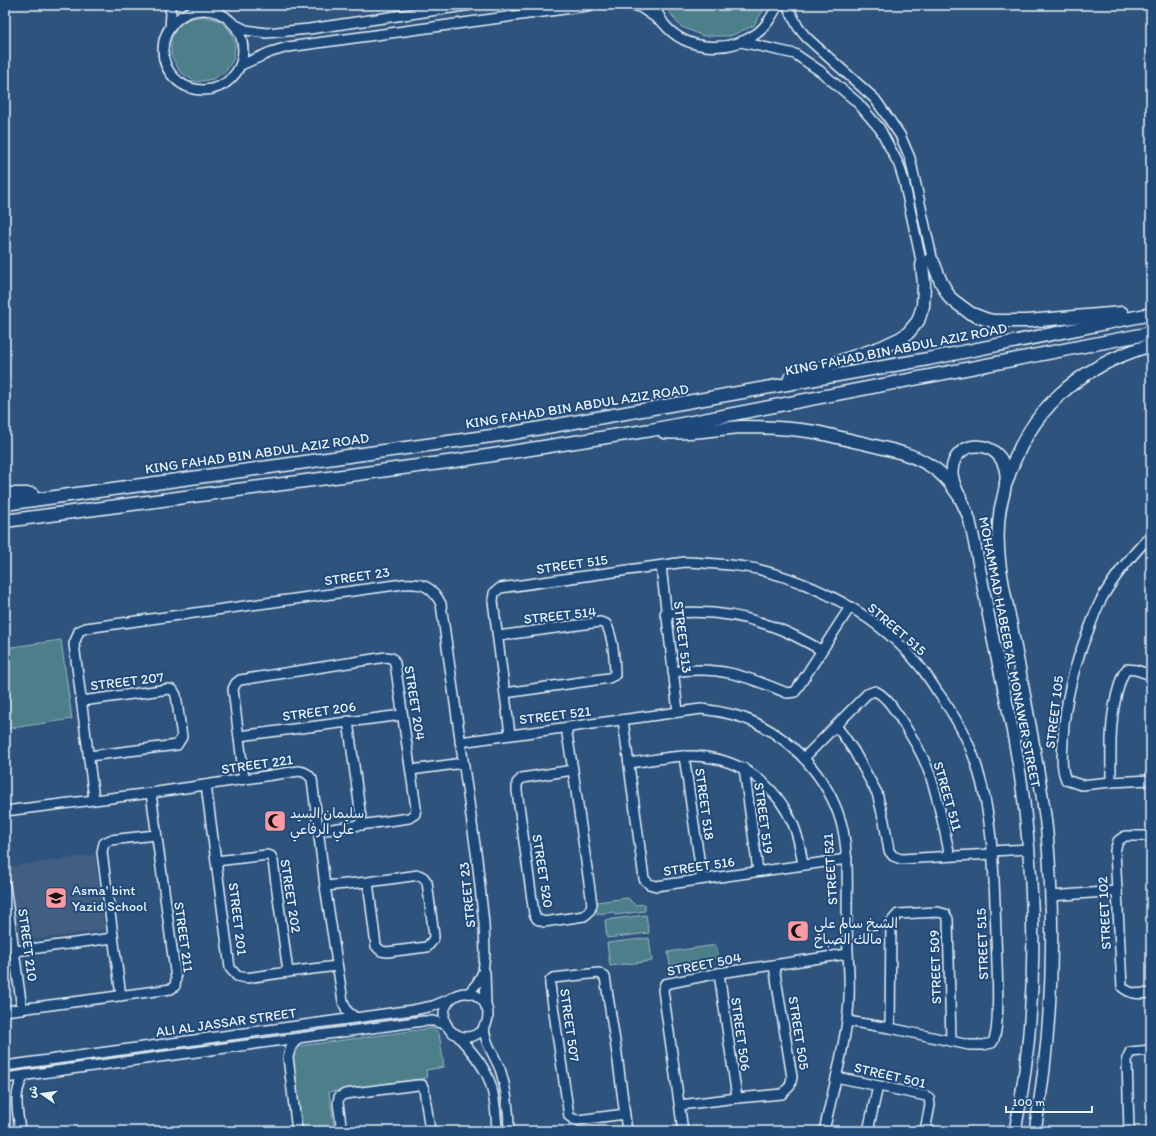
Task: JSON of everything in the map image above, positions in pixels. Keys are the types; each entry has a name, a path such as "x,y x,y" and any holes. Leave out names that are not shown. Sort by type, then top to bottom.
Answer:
{"highway":[{"path":"927,263 941,282 950,298 970,313 992,321 1027,321 1151,310"},
{"path":"752,391 882,347 901,338 914,327 918,321 923,306 927,263"},
{"name":"KING FAHAD BIN ABDUL AZIZ ROAD","path":"5,504 513,433 928,359 1151,314"},
{"path":"5,521 455,461 651,430 1151,333"},
{"path":"1006,483 1016,456 1028,431 1055,398 1072,383 1099,365 1118,356 1151,345"},
{"path":"651,430 682,434 730,428 756,427 800,430 827,434 904,453 921,460 943,476 960,497"},
{"path":"5,494 69,494"}],"main road":[{"name":"MOHAMMAD HABEEB AL MONAWER STREET","path":"1015,1131 1022,1093 1030,1015 1032,946 1029,849 1025,810 1014,739 973,537 968,516 953,480 953,465 959,454 971,447 984,446 996,452 1004,465 1006,483 998,519 998,554 1030,726 1047,836 1053,947 1050,1010 1040,1102 1035,1131"}],"street":[{"path":"169,5 172,13 170,28 165,41 164,56 168,70 176,80 185,86 197,90 210,90 222,86 241,65 271,52 288,48 594,5"},
{"path":"207,5 232,23 253,32 266,33 309,29 471,5"},
{"path":"630,5 640,7 686,41 700,46 721,47 741,42 757,33 769,21 778,5"},
{"path":"653,5 664,24"},
{"path":"788,5 798,27 806,38 875,99 900,134 910,158 918,190 927,263"},
{"path":"170,28 180,18 193,12 207,11 221,14"},
{"path":"395,16 397,32"},
{"path":"232,23 240,36 243,50 241,65"},
{"path":"286,31 288,48"},
{"path":"741,42 795,54 820,71 857,102 880,129 899,165 927,263"},
{"path":"907,192 918,190"},
{"name":"STREET 105","path":"1151,535 1121,569 1100,601 1078,656 1071,676 1067,698 1062,770 1066,780 1081,785 1151,780"},
{"name":"STREET 515","path":"510,734 493,601 494,593 500,588 684,562 735,565 784,577 809,587 850,607 876,624 921,668 950,710 972,752 977,766 987,803 992,852 997,984 997,1033 992,1043 986,1045 970,1045 890,1028 847,1021"},
{"name":"STREET 513","path":"660,566 678,712"},
{"name":"STREET 23","path":"94,799 74,644 79,631 86,628 403,584 420,584 434,591 441,604 477,859 484,924 486,1008"},
{"path":"673,672 692,669 733,673 786,693 795,692 850,607"},
{"path":"666,614 703,612 758,622 794,635 821,650"},
{"name":"STREET 514","path":"498,636 600,622 606,624 609,630 615,667 615,675 610,678 505,693"},
{"name":"STREET 204","path":"244,779 233,689 236,683 240,680 386,657 392,658 395,663 411,770 416,808 414,814 409,818 318,831"},
{"path":"1111,782 1110,738 1114,703 1123,673 1127,669 1136,670 1151,676"},
{"name":"STREET 207","path":"82,701 169,689 173,690 176,694 182,737 177,744 89,756"},
{"name":"STREET 511","path":"804,758 867,694 875,691 882,694 916,742 930,775 940,809 950,856"},
{"name":"STREET 521","path":"460,742 701,709 718,711 756,723 778,736 804,758 823,781 836,807 843,831 846,859 849,981 847,1021 824,1131"},
{"name":"STREET 206","path":"239,736 402,715"},
{"name":"STREET 516","path":"624,720 644,879 648,884 656,886 846,859"},
{"path":"348,721 362,825"},
{"path":"836,726 854,751 877,793 889,851 892,856 901,859 1029,849"},
{"name":"STREET 520","path":"566,728 573,770 592,904 591,908 584,916 544,922 537,919 534,914 517,791 518,783 522,778 573,770"},
{"path":"629,764 684,756 705,757 744,768 762,780 785,808 794,825 803,865"},
{"name":"STREET 518","path":"684,756 702,879"},
{"path":"411,770 463,763"},
{"name":"STREET 519","path":"744,768 758,871"},
{"name":"STREET 221","path":"5,811 150,793 299,771 309,774 312,779 325,886 343,1001 347,1011 356,1018"},
{"name":"STREET 201","path":"206,785 230,968 237,976 246,978 337,966"},
{"name":"STREET 211","path":"5,1011 171,989 175,986 176,979 150,793"},
{"path":"121,996 102,852 104,843 110,840 156,835"},
{"name":"STREET 102","path":"1151,836 1126,836 1118,841 1115,851 1122,987 1127,992 1135,994 1151,994"},
{"name":"STREET 202","path":"216,861 246,856 271,856 273,861 288,972"},
{"path":"325,886 418,875 423,877 426,882 434,936 428,947 387,952 381,951 376,946 368,882"},
{"name":"STREET 210","path":"5,885 22,1009"},
{"path":"1051,896 1117,891"},
{"name":"STREET 509","path":"890,1028 891,922 898,914 938,912 945,914 948,919 951,1041"},
{"path":"15,951 113,938"},
{"name":"STREET 504","path":"683,1131 664,986 667,983 848,954"},
{"name":"STREET 23","path":"469,993 478,982 483,972 484,964"},
{"name":"STREET 505","path":"680,1105 782,1094 790,1086 792,1077 774,966"},
{"name":"STREET 507","path":"625,1114 578,1120 569,1116 550,985 550,981 553,978 599,973 603,975 605,980 625,1114 627,1131"},
{"name":"STREET 506","path":"719,974 737,1098"},
{"path":"469,993 480,998 486,1008 487,1020 484,1026 475,1034 462,1036 451,1031 444,1019 444,1012 450,999 460,994 469,993"},
{"name":"ALI AL JASSAR STREET","path":"5,1066 423,1009 450,999"},
{"path":"335,1021 340,1012 343,1001"},
{"name":"ALI AL JASSAR STREET","path":"5,1078 423,1021 433,1021 447,1025"},
{"path":"484,1026 487,1042 504,1083 508,1104 509,1131"},
{"path":"456,1034 477,1057 488,1076 494,1100 497,1131"},
{"path":"229,1036 227,1042 230,1048"},
{"path":"288,1057 291,1047 297,1038"},
{"path":"202,1039 204,1045 203,1051"},
{"path":"275,1042 284,1050 288,1057 297,1131"},
{"path":"1130,1131 1127,1059 1130,1052 1151,1050"},
{"path":"20,1131 16,1094 18,1086 25,1075"},
{"name":"STREET 501","path":"836,1077 922,1094 929,1098 930,1105 925,1131"},
{"path":"5,1081 12,1087 16,1094"},
{"path":"342,1131 338,1103 339,1097 345,1094 418,1084 422,1085 424,1089 430,1131"},
{"path":"868,1131 878,1086"}],"shaded area":[{"name":"Asma' bint Yazid School","path":"95,855 105,930 17,942 7,867"}],"green space":[{"path":"664,5 767,5 753,26 730,36 703,36 680,26"},
{"path":"203,16 221,21 231,32 235,44 234,58 226,71 213,79 196,82 180,72 171,55 171,39 177,27 188,19"},
{"path":"61,640 72,719 5,729 5,648"},
{"path":"628,898 635,905 645,904 645,911 615,915 614,912 597,914 596,902"},
{"path":"646,915 649,933 607,938 605,920"},
{"path":"649,938 652,961 610,966 607,943"},
{"path":"716,945 718,958 670,965 668,952"},
{"path":"433,1028 439,1033 444,1067 426,1070 427,1078 329,1092 335,1131 302,1131 292,1055 294,1050 299,1046"}],"place":[{"name":"سليمان السيد علي الرفاعي","path":"275,821"},
{"name":"Asma' bint Yazid School","path":"56,898"},
{"name":"الشيخ سالم علي مالك الصباح","path":"798,931"}]}
